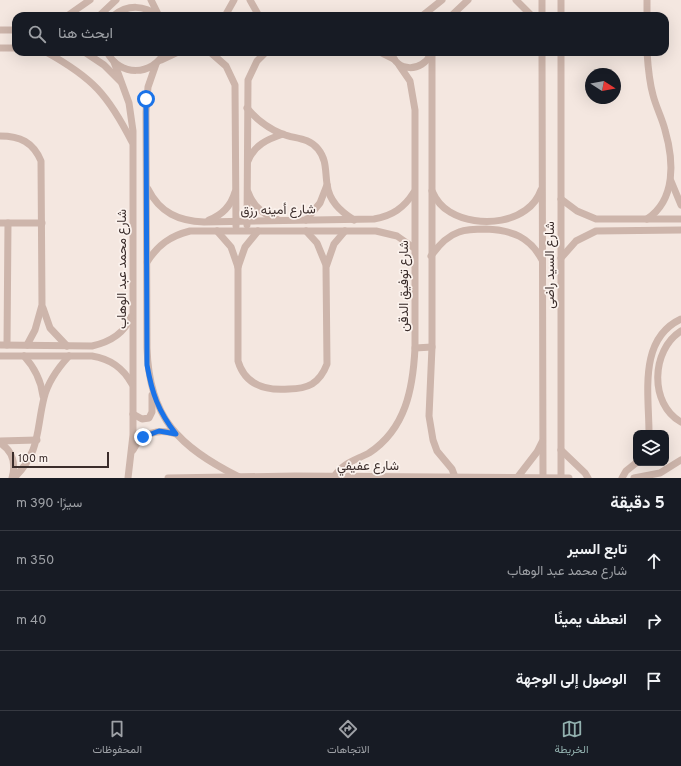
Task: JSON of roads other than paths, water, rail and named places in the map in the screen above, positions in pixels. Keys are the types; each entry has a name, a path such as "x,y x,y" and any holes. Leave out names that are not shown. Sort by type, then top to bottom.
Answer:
{"street":[{"path":"73,12 90,0"},
{"path":"103,12 116,0"},
{"path":"116,12 120,0"},
{"path":"152,0 157,12"},
{"path":"227,12 234,0"},
{"path":"250,0 257,12"},
{"path":"427,12 442,0"},
{"path":"455,12 468,0"},
{"path":"516,0 528,12"},
{"path":"542,0 542,12"},
{"path":"561,0 561,12"},
{"path":"647,0 647,12"},
{"path":"119,12 132,7 142,7 154,12"},
{"path":"0,30 12,30"},
{"path":"0,48 12,48"},
{"path":"53,56 79,71 102,92 120,119 133,145"},
{"path":"89,56 108,68 125,89"},
{"path":"94,56 114,62 122,68 135,70 148,68 170,56"},
{"name":"شارع محمد عبد الوهاب","path":"110,56 114,62 125,89 131,116 133,145 133,414 132,451 128,478"},
{"name":"شارع محمد عبد الوهاب","path":"162,56 151,75 146,99 147,348 151,386 158,407 176,434 198,454 239,477"},
{"path":"215,56 226,66 235,85 236,231"},
{"path":"247,231 248,80 257,61 262,56"},
{"path":"387,56 405,67 418,67 429,59 430,56"},
{"name":"شارع توفيق الدقن","path":"334,477 343,466 369,453 380,444 399,421 410,395 415,348 414,100 410,81 393,56"},
{"path":"432,56 432,347 430,428 437,451 449,466 455,477"},
{"name":"شارع السيد راضى","path":"542,56 543,478"},
{"name":"شارع السيد راضى","path":"561,56 561,478"},
{"path":"647,56 649,81 668,139 671,181 681,204"},
{"path":"247,108 262,123 283,134 311,142 319,150 324,159 327,185 338,209 354,220"},
{"path":"247,166 250,156 256,148 263,142 283,134"},
{"path":"0,136 17,137 25,140 38,153 42,170 42,305 36,330 27,345"},
{"path":"647,219 664,203 671,181"},
{"path":"306,220 320,203 327,185"},
{"path":"204,222 223,212 230,204 236,186"},
{"path":"431,190 441,206 449,212 462,218 488,221 508,219 526,211 536,200 543,186"},
{"name":"شارع أمينه رزق","path":"147,187 161,208 172,215 183,220 204,222 374,219 393,213 405,204 414,192"},
{"path":"247,187 250,197 259,209 272,218 281,220"},
{"path":"561,199 576,211 596,219 681,219"},
{"path":"0,223 42,223"},
{"path":"8,223 4,345 92,346 113,339 128,323 132,313"},
{"path":"431,256 443,242 458,232 485,229 511,232 521,236 538,251 543,261"},
{"path":"561,259 576,241 596,231 681,230"},
{"name":"شارع أمينه رزق","path":"147,262 160,244 174,236 190,231 386,232 406,241 414,248"},
{"path":"217,231 231,247 238,267"},
{"path":"258,231 245,247 238,267 238,360 244,375 255,385 262,388 284,390 301,388 313,383 324,372 327,364 326,267 321,251 306,231"},
{"path":"326,267 334,244 345,231"},
{"path":"42,305 50,328 67,346"},
{"path":"649,430 649,378 651,353 662,333 670,325 681,319"},
{"path":"681,330 668,342 663,350 658,381 661,402 672,417 681,422"},
{"path":"415,348 432,347"},
{"path":"0,356 92,356 112,362 120,368 133,385"},
{"path":"24,356 35,370 39,378 44,398"},
{"path":"13,478 29,459 37,440 44,398 51,378 69,356"},
{"path":"133,414 142,419 151,416 151,386"},
{"path":"132,451 137,443 150,433 159,431 176,434"},
{"path":"0,442 37,440"},
{"path":"517,478 538,452 543,440"},
{"path":"0,442 11,455 14,469 13,478"},
{"path":"561,450 585,473 588,478"},
{"path":"634,478 660,473 681,460"},
{"path":"622,478 633,466"},
{"name":"شارع عفيفي","path":"168,478 569,478"}]}
